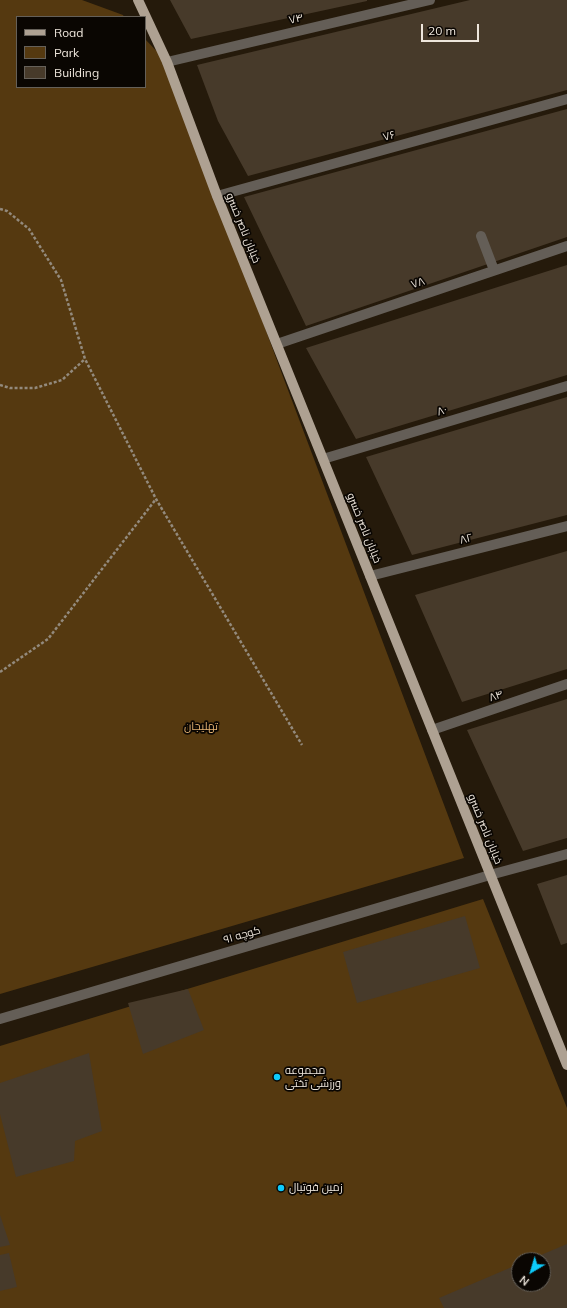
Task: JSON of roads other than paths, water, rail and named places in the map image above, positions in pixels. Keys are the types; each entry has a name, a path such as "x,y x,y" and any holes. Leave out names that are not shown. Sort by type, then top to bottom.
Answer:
{"main road":[{"name":"خیابان ناصر خسرو","path":"136,1 144,16"},
{"name":"خیابان ناصر خسرو","path":"146,21 167,62 217,196 567,1065"}],"street":[{"name":"۷۴","path":"167,62 430,0"},
{"name":"۷۶","path":"217,196 567,99"},
{"path":"481,236 494,270"},
{"name":"۷۸","path":"277,344 567,246"},
{"name":"۸۰","path":"323,458 567,386"},
{"name":"۸۲","path":"370,576 567,526"},
{"name":"۸۴","path":"432,730 567,684"},
{"name":"کوچه ۹۱","path":"0,1019 490,875 567,854"}],"place":[{"name":"مجموعه ورزشی تختی","path":"277,1077"},
{"name":"زمین فوتبال","path":"281,1188"}],"park label":[{"name":"تهلیجان","path":"201,727"}]}
